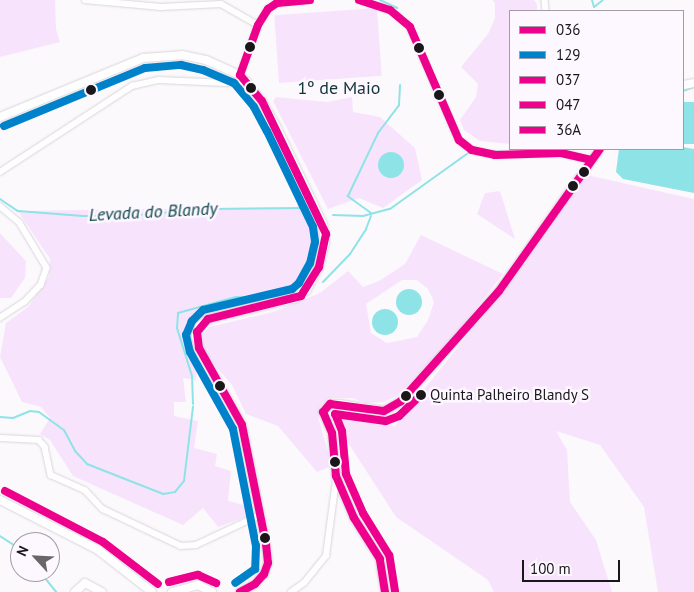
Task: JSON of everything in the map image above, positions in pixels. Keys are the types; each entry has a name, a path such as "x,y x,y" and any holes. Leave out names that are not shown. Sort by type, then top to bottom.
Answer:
{"main road":[{"path":"0,117 143,58 192,56 240,75 248,81 276,126 323,224 325,243 321,259 311,284 301,296 208,319 197,332 199,348 242,425 268,557 266,568 258,581 240,592"},
{"path":"385,592 380,559 354,518 336,476 332,433 323,412 330,404 384,411 401,401 500,290 599,150"},
{"path":"0,500 98,550 152,592"},
{"path":"75,592 85,583 102,592"},
{"path":"172,592 198,585 212,592"}],"street":[{"path":"85,0 161,8 221,4 258,25"},
{"path":"240,75 263,15 277,3 310,0"},
{"path":"359,0 390,10 410,27 459,140 472,150 496,155 561,153 591,160"},
{"path":"0,172 132,86 159,80 248,81"},
{"path":"0,206 20,223 47,268 41,285 25,302 0,318"},
{"path":"1,438 36,439 44,447 46,468 51,475 85,490 103,509 181,546 196,545 260,515"},
{"path":"291,592 304,583 326,556 335,502 336,476"}],"shaded area":[{"path":"0,0 55,0 56,29 60,42 0,57"},
{"path":"492,0 534,0 537,4 537,10 509,10 509,144 480,141 464,130 460,120 476,97 478,84 461,67 488,34 495,18 495,3"},
{"path":"377,8 382,76 279,83 274,15"},
{"path":"276,97 327,102 352,97 353,112 380,117 415,148 422,180 383,208 359,198 328,209 273,101"},
{"path":"587,175 694,199 694,592 658,592 644,507 600,445 556,431 567,450 570,502 596,540 612,592 494,592 488,580 396,517 334,421 337,411 385,417 394,427 502,292"},
{"path":"500,191 515,239 477,214 485,193"},
{"path":"306,192 319,228 319,248 311,280 288,295 210,314 199,321 192,334 197,353 196,380 183,378 186,402 174,402 174,416 198,421 194,448 217,454 215,466 231,471 228,501 252,507 251,515 218,527 203,508 183,525 73,476 50,440 40,434 50,418 41,407 22,402 0,357 6,323 28,307 49,277 50,259 18,211 297,207 298,193"},
{"path":"0,233 26,261 25,278 11,298 0,298"},
{"path":"421,235 503,274 456,334 397,396 383,402 367,403 352,398 329,398 321,405 318,417 332,466 317,472 278,426 246,414 232,385 201,350 201,336 209,327 273,312 320,293 348,271 363,287 379,281 405,264","holes":["402,280 417,280 428,289 434,302 428,320 417,337 387,343 371,333 366,304"]}],"water":[{"path":"684,102 694,102 694,144 684,144"},
{"path":"684,147 694,149 694,193 623,179 616,172 619,150 684,150"},
{"path":"391,152 400,156 404,165 400,174 391,178 382,174 378,165 382,156"},
{"path":"409,289 418,293 422,302 418,311 409,315 400,311 396,302 400,293"},
{"path":"385,309 394,313 398,322 394,331 385,335 376,331 372,322 376,313"}],"waterway":[{"path":"380,0 397,8"},
{"path":"592,0 594,7 603,0"},
{"path":"371,213 348,196 378,133 399,105 400,85"},
{"name":"Levada do Blandy","path":"684,91 694,87"},
{"name":"Levada do Blandy","path":"333,215 363,216 390,209 471,151"},
{"name":"Levada do Blandy","path":"488,151 506,152"},
{"name":"Levada do Blandy","path":"0,199 18,211 83,216 124,216 211,209 311,208"},
{"path":"323,282 350,254 366,229 371,216"},
{"path":"193,404 192,376 177,328 178,313 236,297 255,298 295,289"},
{"path":"0,417 13,418 30,411 39,412 64,430 75,451 87,464 163,494 175,492 184,481 193,407"},
{"path":"0,536 10,542"},
{"path":"48,582 56,592"}],"transit line":[{"name":"036","path":"240,75 258,25 268,9 277,3 310,0"},
{"name":"036","path":"359,0 390,10 410,27 459,140 472,150 495,155 561,153 591,160"},
{"name":"129","path":"4,126 145,68 181,65 203,70 234,83 254,107 267,131 313,227 315,242 310,263 299,283 292,289 203,310 192,321 186,335 190,352 233,429 256,546 255,569 235,583"},
{"name":"036","path":"240,75 262,101 326,234 319,267 301,296 208,319 197,332 199,348 242,425 266,544 268,563 264,574 255,584 240,592"},
{"name":"037","path":"385,592 380,559 354,518 336,476 332,433 323,412 330,404 384,411 401,401 499,291 599,150"},
{"name":"36A","path":"395,591 389,555 363,513 346,474 342,431 335,414 386,421 399,416 421,395"},
{"name":"047","path":"5,491 103,542 158,584"},
{"name":"047","path":"169,582 198,575 216,583"}],"place":[{"name":"Quinta Palheiro Blandy S","path":"421,395"}],"district":[{"name":"1º de Maio","path":"339,88"}]}
